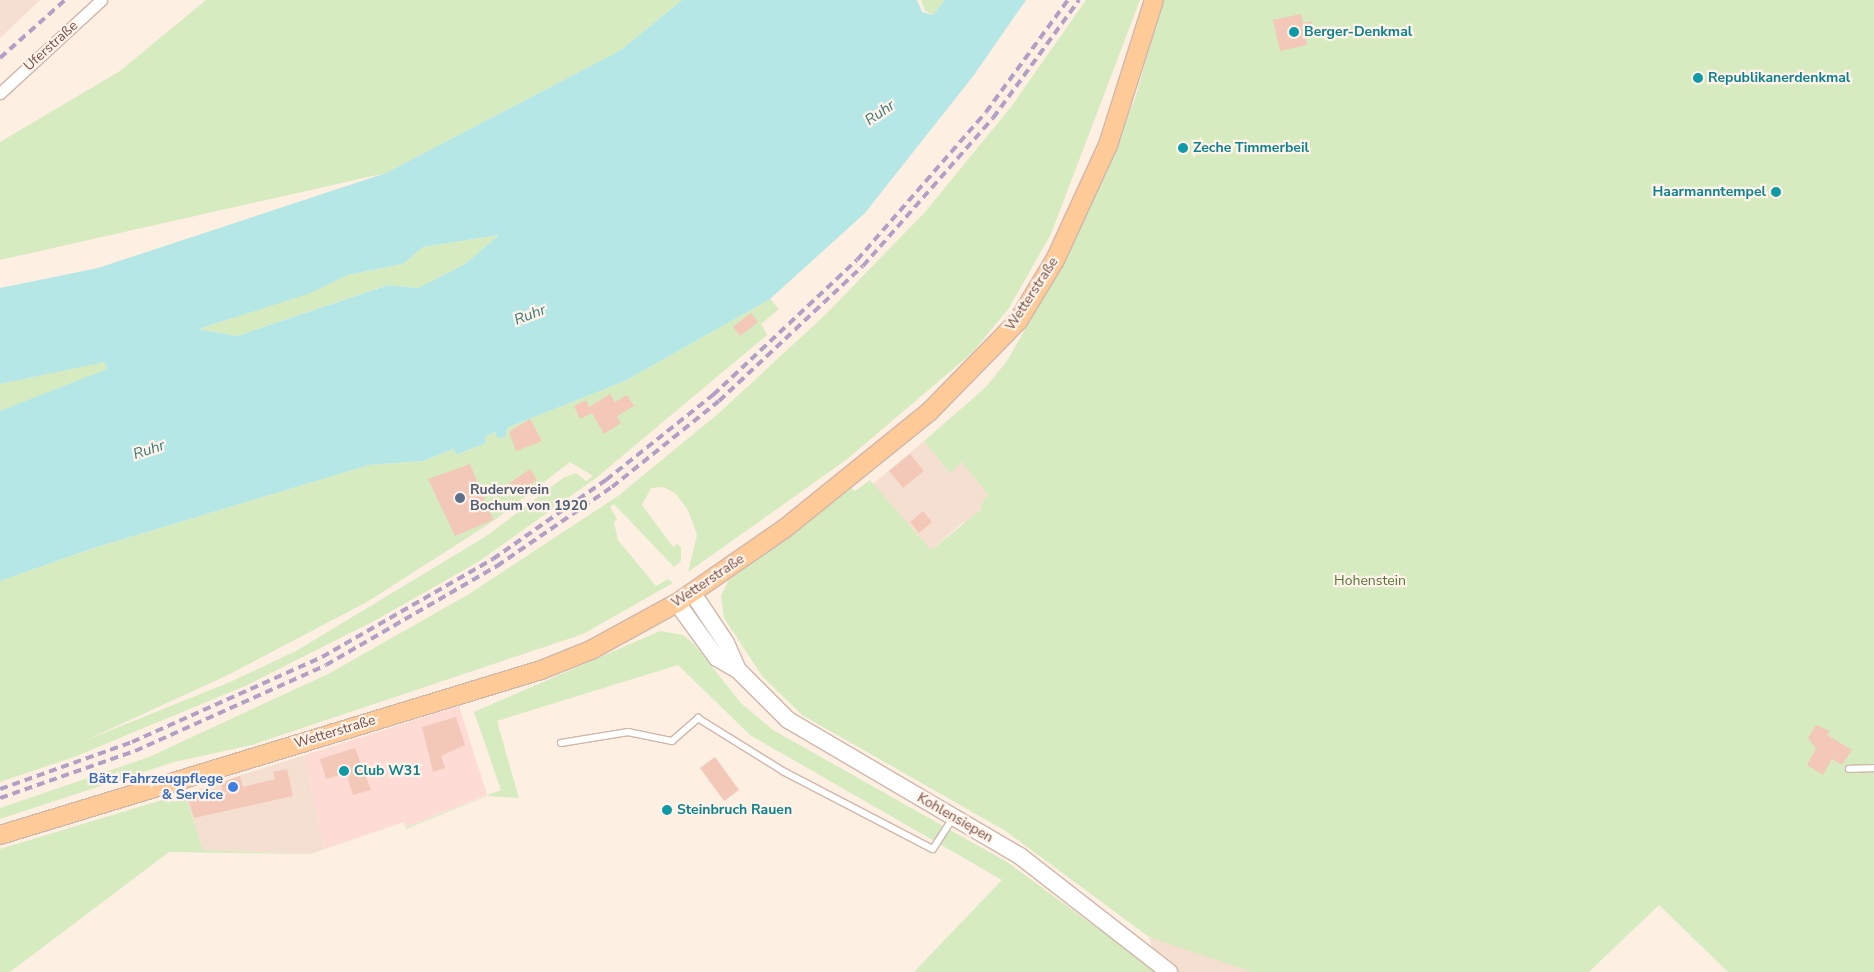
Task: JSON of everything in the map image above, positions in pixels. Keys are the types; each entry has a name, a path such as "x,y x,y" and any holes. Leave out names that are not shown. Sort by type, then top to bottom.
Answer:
{"main road":[{"name":"Wetterstraße","path":"0,834 541,670 591,650 677,603 872,460 955,388 1018,321 1055,260 1108,145 1154,0"}],"street":[{"name":"Uferstraße","path":"0,93 102,0"},
{"name":"Kohlensiepen","path":"692,592 726,642 738,670"},
{"name":"Kohlensiepen","path":"677,603 717,658 738,670 788,720 1020,856 1168,972"}],"lane":[{"path":"561,743 628,732 672,741 698,718 784,771 933,849 954,816"},
{"path":"1849,769 1874,768"}],"shaded area":[{"path":"0,0 40,0 0,38"},
{"path":"924,441 950,472 962,462 988,495 980,505 983,508 967,525 963,522 931,550 873,484"},
{"path":"459,706 487,795 406,827 404,822 324,849 305,755"},
{"path":"305,755 324,849 310,854 203,850 185,793"},
{"path":"1149,937 1231,962 1253,972 1159,972"}],"green space":[{"path":"206,0 682,0 621,50 386,173 0,260 0,142 120,71"},
{"path":"921,0 945,0 933,15 925,11"},
{"path":"1086,0 1140,0 1051,234 1009,308 972,353 846,460 688,572 697,535 688,510 676,494 664,487 651,488 642,505 673,547 677,544 681,547 681,561 674,567 614,504 610,507 617,519 614,523 618,540 656,586 668,579 673,583 583,634 252,745 174,762 0,819 0,808 149,757 330,673 469,594 618,496 719,413 825,315 925,212 1011,107"},
{"name":"Hohenstein","path":"1163,0 1874,0 1874,972 1728,972 1659,905 1589,972 1253,972 1149,937 1004,830 802,715 762,676 724,618 721,596 728,581 852,488 855,491 870,480 931,550 982,509 980,505 988,495 962,462 950,473 924,441 986,387 1007,361 1059,270 1135,99"},
{"path":"500,235 465,264 418,288 387,285 237,336 197,329 308,293 348,275 403,264 423,247"},
{"path":"770,299 779,309 761,324 767,335 596,478 478,562 374,621 245,686 74,757 0,782 0,581 94,548 369,465 423,461 454,449 457,455 486,443 484,437 496,432 499,439 506,436 507,428 625,381","holes":["570,462 593,476 586,481 576,473 563,478 488,535 296,651 230,682 84,741 228,675 367,602 495,520"]},
{"path":"105,361 107,369 84,380 0,411 0,384"},
{"path":"660,631 683,635 694,644 741,703 773,730 1007,862 1157,972 914,972 1002,880 750,735 678,665 497,721 519,798 487,796 406,829 404,822 407,827 501,790 474,712"},
{"path":"185,793 203,850 309,854 169,852 10,972 0,972 0,849"},
{"path":"404,822 311,854 310,854"}],"water":[{"name":"Ruhr","path":"682,0 917,0 922,12 933,15 945,0 1026,0 974,75 865,213 770,299 625,381 507,428 506,436 498,439 495,432 485,437 486,443 456,455 454,449 423,461 369,465 94,548 0,581 0,411 107,369 105,362 0,384 0,288 98,268 386,173 621,50","holes":["499,235 465,264 418,288 388,285 237,336 198,329 308,294 348,275 403,264 423,247"]}],"building":[{"name":"Berger-Denkmal","path":"1301,14 1303,23 1311,21 1314,36 1306,38 1307,45 1280,51 1273,20"},
{"name":"Haarmanntempel","path":"1773,185 1779,185 1783,192 1779,199 1773,199 1769,195 1769,189"},
{"path":"751,313 758,322 740,336 733,327"},
{"path":"610,394 615,402 627,395 634,406 617,416 621,423 604,434 592,413 580,419 574,406 586,400 589,407"},
{"path":"530,419 542,441 516,451 509,432"},
{"path":"910,454 924,471 903,488 889,471"},
{"name":"Ruderverein Bochum von 1920","path":"470,464 493,520 455,536 428,479"},
{"path":"530,469 537,480 516,495 508,484"},
{"path":"923,511 932,522 919,533 910,522"},
{"path":"456,717 465,745 441,756 445,768 433,772 422,727"},
{"path":"1816,725 1830,731 1827,735 1852,750 1842,765 1832,759 1823,775 1807,765 1816,749 1808,738"},
{"name":"Club W31","path":"355,748 371,790 353,795 346,773 326,779 320,759"},
{"path":"715,757 739,790 724,801 700,768"},
{"path":"287,769 293,796 194,818 188,800 222,789 220,783 240,776 243,787 275,779 273,772"}],"railway":[{"path":"0,58 65,0"},
{"path":"0,789 132,742 322,657 493,559 606,480 713,395 857,260 986,112 1068,0"},
{"path":"0,798 135,751 326,665 497,566 612,487 719,401 863,266 993,118 1079,0"}],"place":[{"name":"Berger-Denkmal","path":"1294,32"},
{"name":"Republikanerdenkmal","path":"1698,78"},
{"name":"Zeche Timmerbeil","path":"1183,148"},
{"name":"Haarmanntempel","path":"1776,192"},
{"name":"Ruderverein Bochum von 1920","path":"460,498"},
{"name":"Club W31","path":"344,771"},
{"name":"Bätz Fahrzeugpflege & Service","path":"233,787"},
{"name":"Steinbruch Rauen","path":"667,810"}]}
